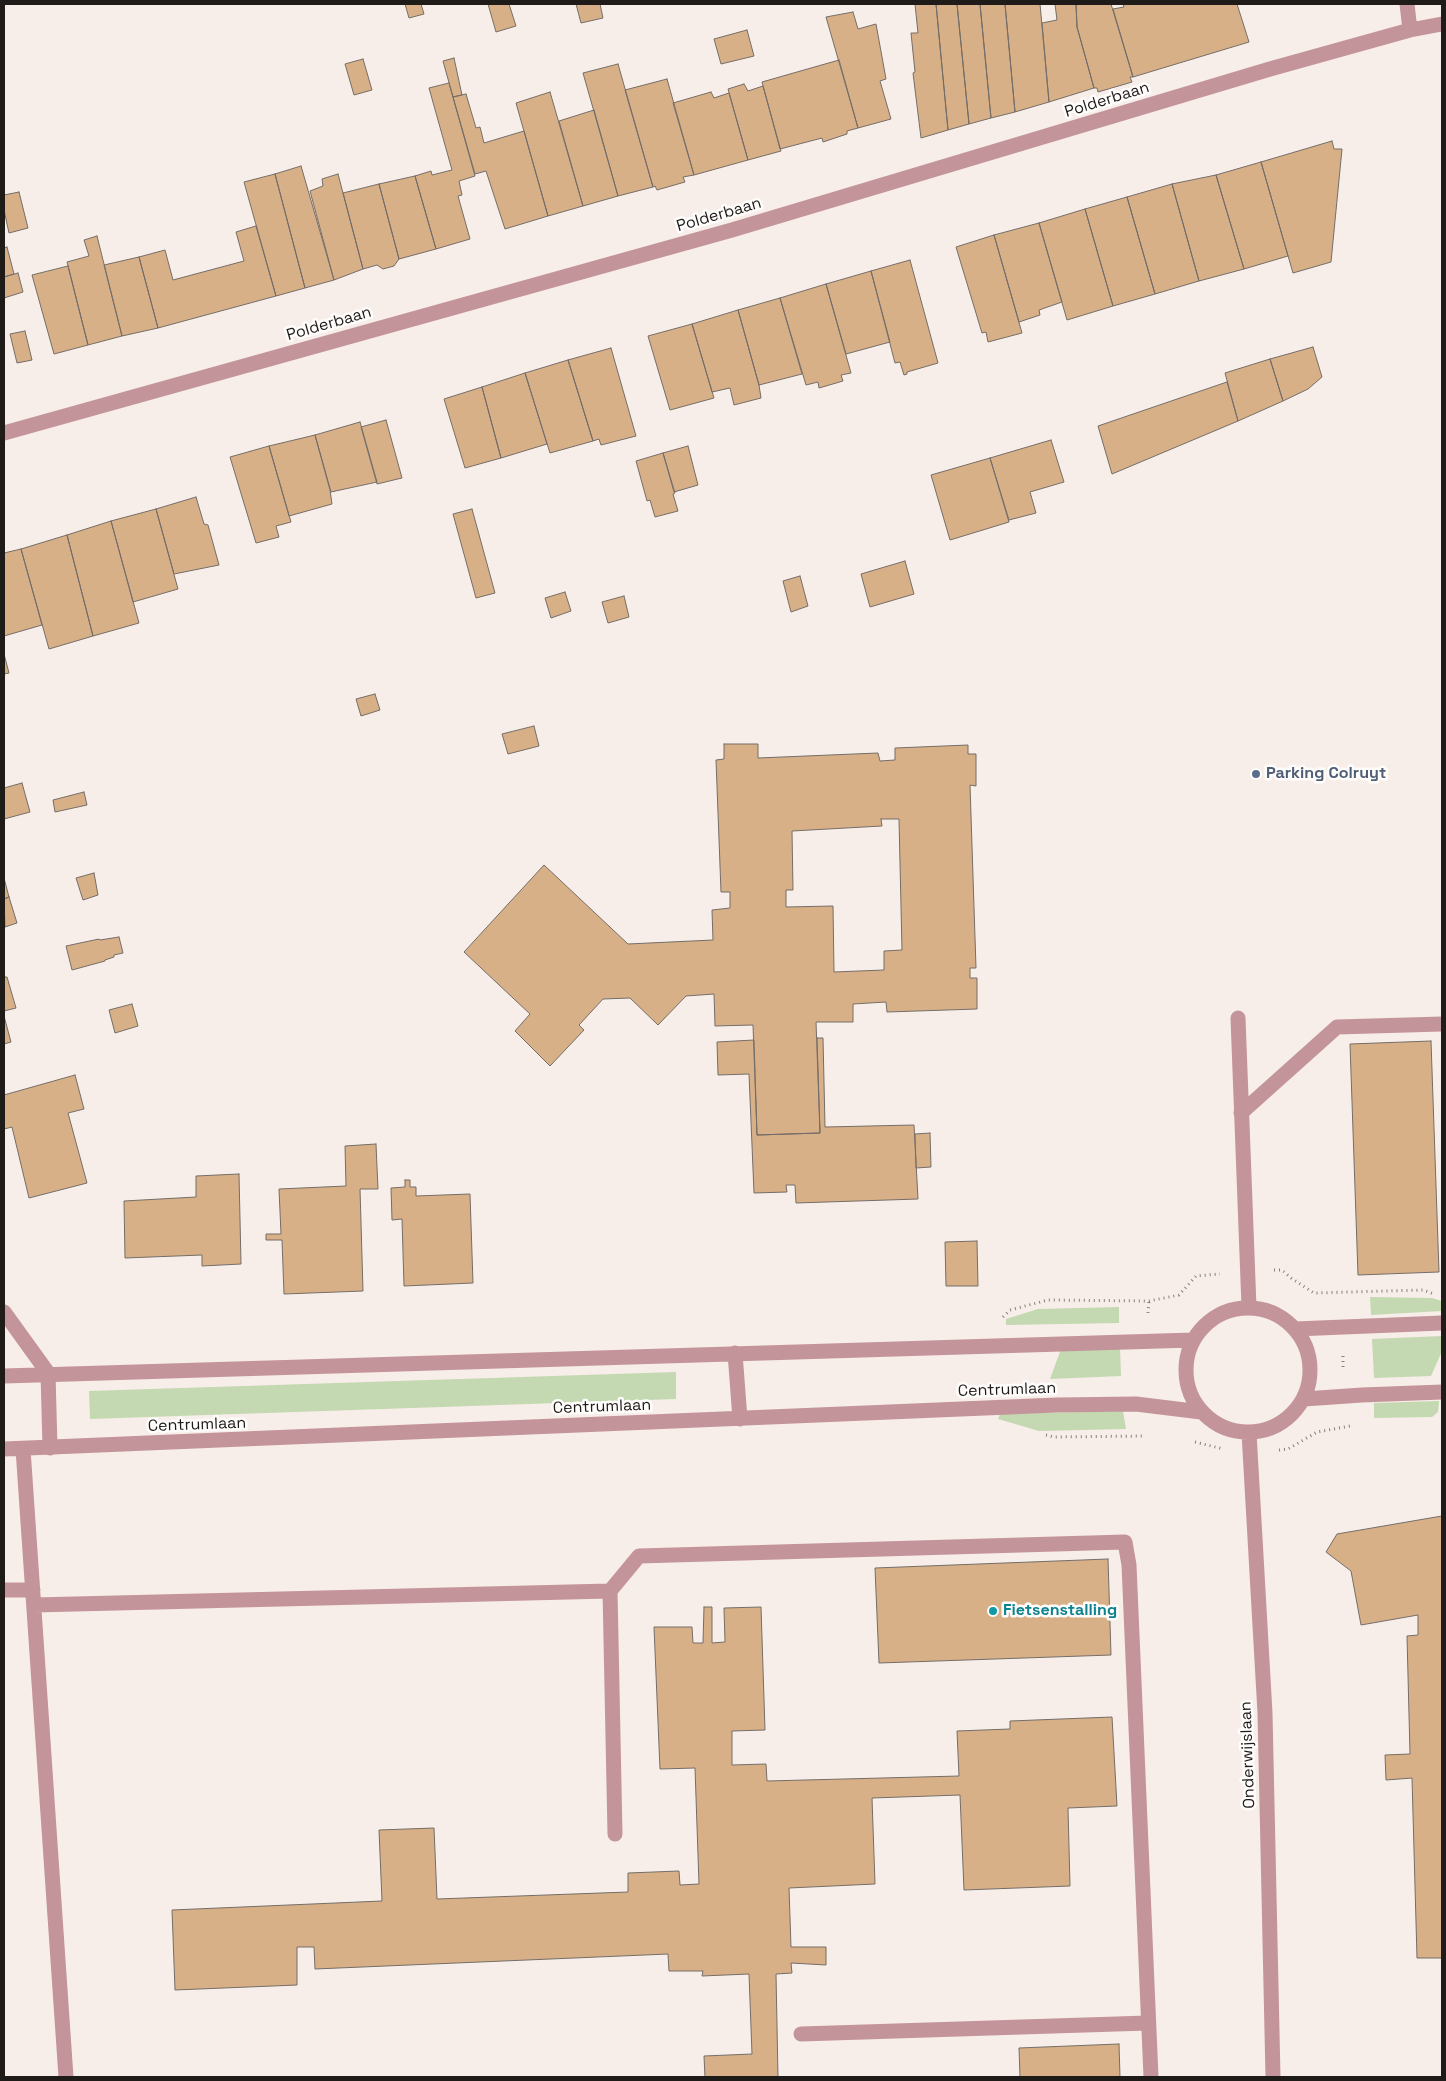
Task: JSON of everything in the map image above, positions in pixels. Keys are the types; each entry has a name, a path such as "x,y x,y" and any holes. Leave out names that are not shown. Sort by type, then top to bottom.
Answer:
{"street":[{"path":"1407,4 1410,30"},
{"name":"Polderbaan","path":"4,433 732,230 1270,69 1410,30 1442,24"},
{"path":"1238,1018 1249,1307"},
{"path":"1241,1112 1338,1027 1442,1024"},
{"name":"Centrumlaan","path":"1249,1307 1269,1312 1295,1329 1307,1348 1310,1362 1310,1380 1304,1399 1285,1421 1268,1429 1249,1433 1226,1429 1202,1412 1191,1396 1186,1380 1187,1359 1193,1340 1209,1322 1226,1312 1249,1307"},
{"path":"4,1312 48,1373 50,1448"},
{"path":"1295,1329 1442,1323"},
{"path":"4,1376 48,1373 1193,1340"},
{"path":"735,1353 740,1419"},
{"path":"1304,1399 1442,1392"},
{"name":"Centrumlaan","path":"4,1449 1126,1404 1202,1412"},
{"name":"Onderwijslaan","path":"1249,1433 1265,1713 1273,2077"},
{"path":"23,1449 66,2077"},
{"path":"614,1834 610,1591 638,1556 1125,1542 1129,1565 1151,2077"},
{"path":"4,1590 33,1590"},
{"path":"34,1605 610,1591"},
{"path":"802,2034 1148,2023"}],"path":[{"path":"975,1346 1010,1310 1048,1300 1149,1301 1179,1295 1196,1276 1282,1270 1314,1293 1423,1290 1442,1296"},
{"path":"1331,1292 1340,1307 1342,1327 1344,1397 1343,1413 1336,1429"}],"green space":[{"path":"1370,1297 1432,1298 1442,1301 1442,1311 1371,1315"},
{"path":"1119,1307 1119,1323 1006,1325 1006,1319 1038,1309"},
{"path":"1442,1336 1442,1351 1431,1376 1374,1378 1372,1339"},
{"path":"1120,1347 1121,1376 1050,1379 1061,1349"},
{"path":"676,1372 676,1399 90,1419 89,1391"},
{"path":"1439,1401 1438,1412 1432,1417 1374,1418 1374,1403"},
{"path":"1123,1411 1126,1429 1039,1431 998,1419 1000,1414"}],"building":[{"path":"405,4 421,4 424,14 409,18"},
{"path":"488,4 509,4 516,26 496,32"},
{"path":"576,4 600,4 603,18 581,23"},
{"path":"915,4 936,4 948,130 921,138 913,73 915,72 911,33 918,33"},
{"path":"936,4 957,4 969,124 948,130"},
{"path":"957,4 980,4 991,118 969,124"},
{"path":"980,4 1005,4 1015,112 991,118"},
{"path":"1005,4 1040,4 1049,102 1015,112"},
{"path":"1055,4 1076,4 1077,27 1094,88 1049,102 1042,23 1057,20"},
{"path":"1076,4 1111,4 1133,77 1130,77 1132,82 1098,92 1097,88 1094,88 1077,27"},
{"path":"1123,4 1237,4 1249,42 1133,77 1113,9 1124,7"},
{"path":"853,12 858,29 876,24 886,79 880,81 891,119 858,128 826,17"},
{"path":"747,30 754,56 721,64 714,39"},
{"path":"454,58 462,95 453,97 443,61"},
{"path":"363,59 372,90 354,95 345,64"},
{"path":"839,60 858,128 823,142 822,138 780,149 762,82"},
{"path":"618,64 653,187 618,196 583,73"},
{"path":"667,79 694,175 683,177 685,182 657,190 655,186 653,187 625,90"},
{"path":"449,83 475,176 459,181 462,195 458,196 470,239 436,249 415,176 431,171 432,175 452,170 429,88"},
{"path":"744,84 748,91 763,86 781,151 748,160 728,89"},
{"path":"550,92 583,206 548,216 516,103"},
{"path":"711,92 714,98 729,93 748,160 694,175 673,103"},
{"path":"466,94 476,128 480,127 484,143 524,131 548,216 505,229 486,171 475,174 453,97"},
{"path":"594,110 618,196 583,206 559,121"},
{"path":"1332,141 1334,149 1342,149 1331,262 1293,273 1261,162"},
{"path":"1261,162 1288,256 1244,269 1216,175"},
{"path":"301,166 334,280 305,288 275,174"},
{"path":"275,174 305,288 276,296 244,182"},
{"path":"338,174 363,269 334,280 310,191 323,186 322,179"},
{"path":"1216,175 1244,269 1199,281 1172,184"},
{"path":"415,176 436,249 399,259 379,184"},
{"path":"379,184 399,259 394,266 383,269 377,265 363,269 343,193"},
{"path":"1172,184 1199,281 1155,294 1127,197"},
{"path":"19,192 28,228 9,233 4,210 4,195"},
{"path":"1127,197 1155,294 1113,306 1085,209"},
{"path":"1085,209 1113,306 1067,320 1039,223"},
{"path":"1039,223 1062,302 1039,310 1040,315 1019,322 994,235"},
{"path":"256,226 276,296 158,328 139,257 165,250 173,280 244,261 236,232"},
{"path":"994,235 1022,333 988,342 986,332 982,333 956,247"},
{"path":"97,236 122,336 88,345 67,262 89,256 84,240"},
{"path":"7,247 14,274 4,277 4,248"},
{"path":"139,257 158,328 122,336 104,265"},
{"path":"910,260 938,363 907,372 904,375 900,362 895,363 871,271"},
{"path":"68,266 88,345 54,354 32,275"},
{"path":"871,271 890,342 846,354 826,284"},
{"path":"18,273 23,292 4,298 4,277"},
{"path":"826,284 851,373 841,375 843,381 819,388 818,382 806,385 780,298"},
{"path":"780,298 802,374 759,385 738,310"},
{"path":"738,310 761,398 734,405 730,388 712,392 692,324"},
{"path":"692,324 714,398 670,410 648,336"},
{"path":"25,331 32,360 17,363 10,334"},
{"path":"1313,347 1322,377 1308,389 1283,401 1270,359"},
{"path":"611,348 636,436 601,445 599,439 593,441 568,360"},
{"path":"1270,359 1283,401 1238,421 1225,373"},
{"path":"568,360 593,441 550,453 525,373"},
{"path":"525,373 547,444 501,458 482,387"},
{"path":"1227,382 1238,421 1112,474 1098,426"},
{"path":"482,387 501,458 465,468 444,399"},
{"path":"386,420 402,478 377,484 361,427"},
{"path":"360,422 377,482 331,492 315,435"},
{"path":"315,435 332,504 289,516 269,446"},
{"path":"1051,440 1064,482 1030,492 1036,513 1009,520 990,458"},
{"path":"269,446 291,522 276,526 279,537 256,543 230,457"},
{"path":"688,446 698,485 674,492 663,453"},
{"path":"663,453 675,493 673,494 678,511 655,517 650,500 647,501 636,461"},
{"path":"990,458 1009,522 950,540 931,475"},
{"path":"196,497 204,524 208,525 219,565 174,574 156,509"},
{"path":"156,509 178,589 133,602 111,521"},
{"path":"472,509 495,593 476,598 453,514"},
{"path":"111,521 139,623 93,636 67,535"},
{"path":"67,535 93,636 49,649 21,549"},
{"path":"21,549 42,625 4,636 4,553"},
{"path":"905,561 914,594 870,607 861,574"},
{"path":"800,576 808,606 791,612 783,581"},
{"path":"565,592 571,611 551,618 545,598"},
{"path":"624,596 629,617 608,623 602,602"},
{"path":"4,654 9,673 4,674"},
{"path":"375,694 380,710 361,716 356,699"},
{"path":"534,726 539,746 508,754 502,734"},
{"path":"724,744 758,744 758,758 878,753 880,761 895,760 895,748 968,745 968,754 976,754 976,786 970,785 976,968 970,968 970,978 977,978 977,1009 887,1012 886,1002 853,1004 853,1022 816,1022 820,1133 757,1135 753,1025 715,1026 714,994 686,996 658,1025 630,998 603,999 579,1025 584,1030 550,1066 515,1031 530,1014 464,952 544,865 628,944 713,940 712,910 730,908 730,892 721,892 716,760 724,759","holes":["881,819 899,819 902,950 884,951 884,970 834,972 833,906 786,907 786,890 793,890 792,831 882,826"]},
{"path":"22,783 30,812 4,819 4,788"},
{"path":"84,792 87,805 55,812 53,800"},
{"path":"94,873 98,895 83,900 76,878"},
{"path":"4,878 9,897 4,899"},
{"path":"9,897 17,923 5,927 4,899"},
{"path":"119,937 123,953 114,955 114,957 105,961 72,970 66,946"},
{"path":"4,977 7,977 16,1008 4,1011"},
{"path":"132,1004 138,1026 115,1033 109,1010"},
{"path":"4,1016 11,1042 4,1044"},
{"path":"817,1038 823,1038 825,1127 914,1125 918,1199 796,1203 795,1185 786,1185 787,1192 754,1193 749,1074 718,1075 717,1042 754,1040 757,1135 820,1133"},
{"path":"1431,1041 1439,1272 1358,1275 1350,1044"},
{"path":"75,1075 84,1109 68,1113 87,1183 29,1198 12,1127 4,1129 4,1095"},
{"path":"930,1133 931,1167 916,1168 915,1134"},
{"path":"376,1144 378,1189 360,1189 363,1291 284,1294 282,1240 266,1240 266,1234 281,1234 279,1189 346,1186 345,1146"},
{"path":"239,1174 241,1264 202,1266 202,1255 125,1258 124,1201 196,1197 196,1176"},
{"path":"405,1180 410,1180 410,1187 416,1187 416,1196 470,1194 473,1283 404,1286 402,1219 392,1220 391,1188 405,1187"},
{"path":"977,1241 978,1286 946,1286 945,1242"},
{"path":"1442,1516 1442,1958 1417,1958 1412,1778 1386,1780 1385,1755 1410,1754 1407,1636 1418,1635 1418,1615 1361,1625 1351,1571 1326,1552 1337,1534"},
{"name":"Fietsenstalling","path":"1108,1559 1111,1655 879,1663 875,1568"},
{"path":"704,1607 712,1607 712,1643 725,1642 724,1608 761,1607 765,1730 732,1731 732,1765 766,1764 767,1781 959,1776 957,1731 1010,1729 1010,1721 1112,1717 1117,1806 1068,1808 1070,1886 964,1890 960,1795 872,1798 875,1884 789,1888 791,1947 826,1947 826,1965 791,1963 792,1973 776,1974 778,2077 705,2077 704,2056 752,2054 749,1974 702,1976 703,1971 669,1971 668,1954 315,1969 314,1947 297,1947 297,1985 175,1990 172,1910 382,1901 379,1830 434,1828 437,1899 628,1892 628,1873 679,1871 680,1885 699,1884 695,1768 660,1769 654,1627 692,1627 693,1643 703,1643"},
{"path":"1119,2044 1120,2077 1020,2077 1019,2048"}],"place":[{"name":"Parking Colruyt","path":"1256,774"},
{"name":"Fietsenstalling","path":"993,1611"}]}
